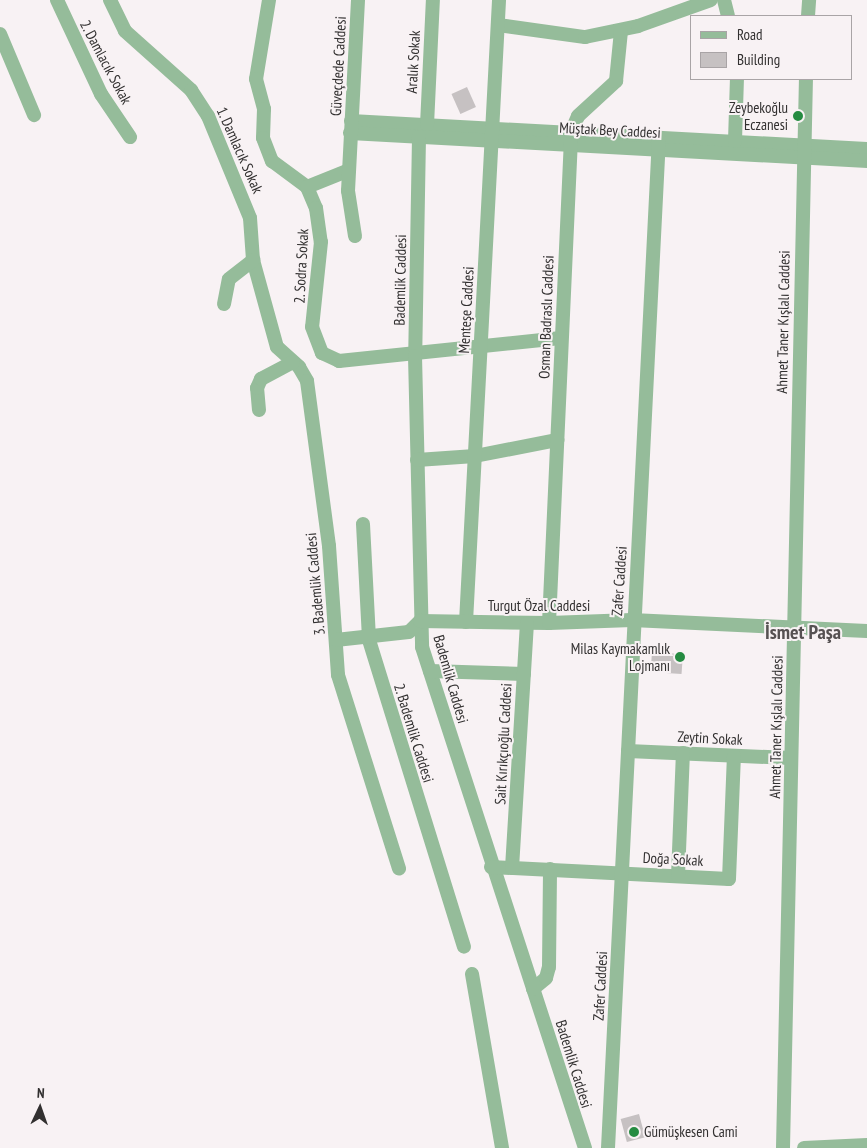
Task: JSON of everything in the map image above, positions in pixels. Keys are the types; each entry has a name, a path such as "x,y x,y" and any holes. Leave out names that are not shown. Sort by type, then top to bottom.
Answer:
{"street":[{"name":"2. Damlacık Sokak","path":"57,0 101,94 130,137"},
{"name":"1. Damlacık Sokak","path":"110,0 125,31 162,61 206,111 248,211 253,260 277,347 293,362"},
{"path":"269,0 256,79 264,109 264,147 272,161 307,186 349,170"},
{"name":"Güveçdede Caddesi","path":"355,236 349,170 357,0"},
{"name":"Aralık Sokak","path":"423,131 433,0"},
{"name":"Menteşe Caddesi","path":"466,622 499,0"},
{"path":"498,25 573,38 621,31 711,0"},
{"path":"724,0 728,15"},
{"path":"808,15 809,0"},
{"path":"570,138 578,116 614,85 621,31"},
{"path":"0,34 34,115"},
{"path":"735,140 738,80"},
{"name":"Ahmet Taner Kışlalı Caddesi","path":"784,1148 806,80"},
{"name":"Müştak Bey Caddesi","path":"351,127 803,151 867,148"},
{"name":"Bademlik Caddesi","path":"423,131 415,352 420,621 430,671 492,867 585,1148"},
{"name":"Osman Badraslı Caddesi","path":"549,624 570,138"},
{"name":"Müştak Bey Caddesi","path":"658,143 735,140 867,161"},
{"name":"Zafer Caddesi","path":"608,1148 628,751 632,620 658,143"},
{"name":"2. Sodra Sokak","path":"307,186 316,208 321,242 313,334 322,353 330,359 344,360 415,352"},
{"path":"224,304 228,278 253,260"},
{"path":"415,352 481,349 561,338"},
{"path":"259,410 257,388 261,379 293,362"},
{"name":"3. Bademlik Caddesi","path":"293,362 304,376 310,395 329,546 338,675 399,869"},
{"path":"417,460 475,456 557,440"},
{"name":"2. Bademlik Caddesi","path":"363,524 369,637 464,947"},
{"name":"Turgut Özal Caddesi","path":"420,621 549,624 632,620 867,631"},
{"path":"336,640 409,632 420,621"},
{"name":"Sait Kırıkçıoğlu Caddesi","path":"512,868 527,623"},
{"path":"430,671 524,674"},
{"name":"Zeytin Sokak","path":"628,751 792,758"},
{"path":"678,876 683,754"},
{"name":"Doğa Sokak","path":"492,867 729,879 734,756"},
{"path":"533,989 546,978 549,967 550,869"},
{"path":"472,974 502,1148"},
{"path":"804,1148 867,1145"}],"building":[{"path":"467,87 476,107 460,114 451,94"},
{"name":"Milas Kaymakamlık Lojmanı","path":"652,652 683,654 682,674 651,672"},
{"name":"Gümüşkesen Cami","path":"639,1114 645,1137 627,1142 621,1119"}],"place":[{"name":"Zeybekoğlu Eczanesi","path":"798,116"},
{"name":"Milas Kaymakamlık Lojmanı","path":"680,657"},
{"name":"Gümüşkesen Cami","path":"634,1132"}],"district":[{"name":"İsmet Paşa","path":"803,632"}]}
